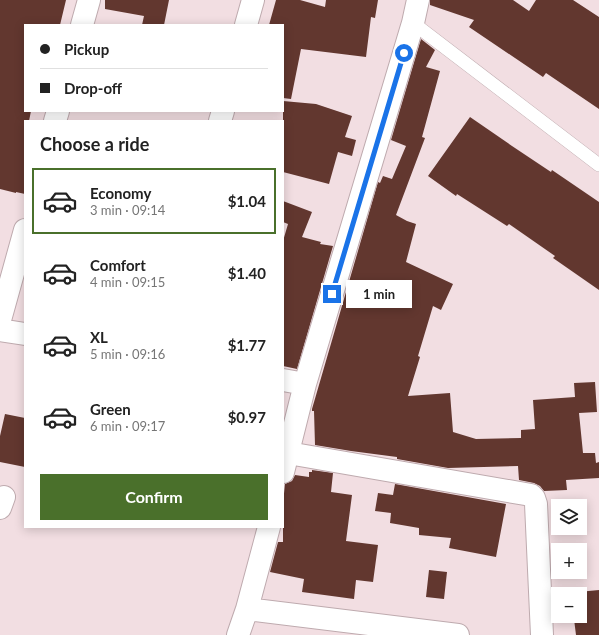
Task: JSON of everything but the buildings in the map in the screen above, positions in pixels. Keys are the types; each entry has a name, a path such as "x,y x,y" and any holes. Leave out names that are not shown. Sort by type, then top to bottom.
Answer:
{"street":[{"path":"82,24 89,0"},
{"path":"246,24 253,0"},
{"path":"418,0 413,23 305,384 286,463 531,495 536,504 542,635"},
{"path":"0,320 24,234"},
{"path":"0,330 24,334"},
{"path":"284,380 305,384"},
{"path":"238,635 247,609 268,528"},
{"path":"247,609 458,635"}],"lane":[{"path":"413,23 599,165"}],"route":[{"path":"332,294 404,53"}]}
